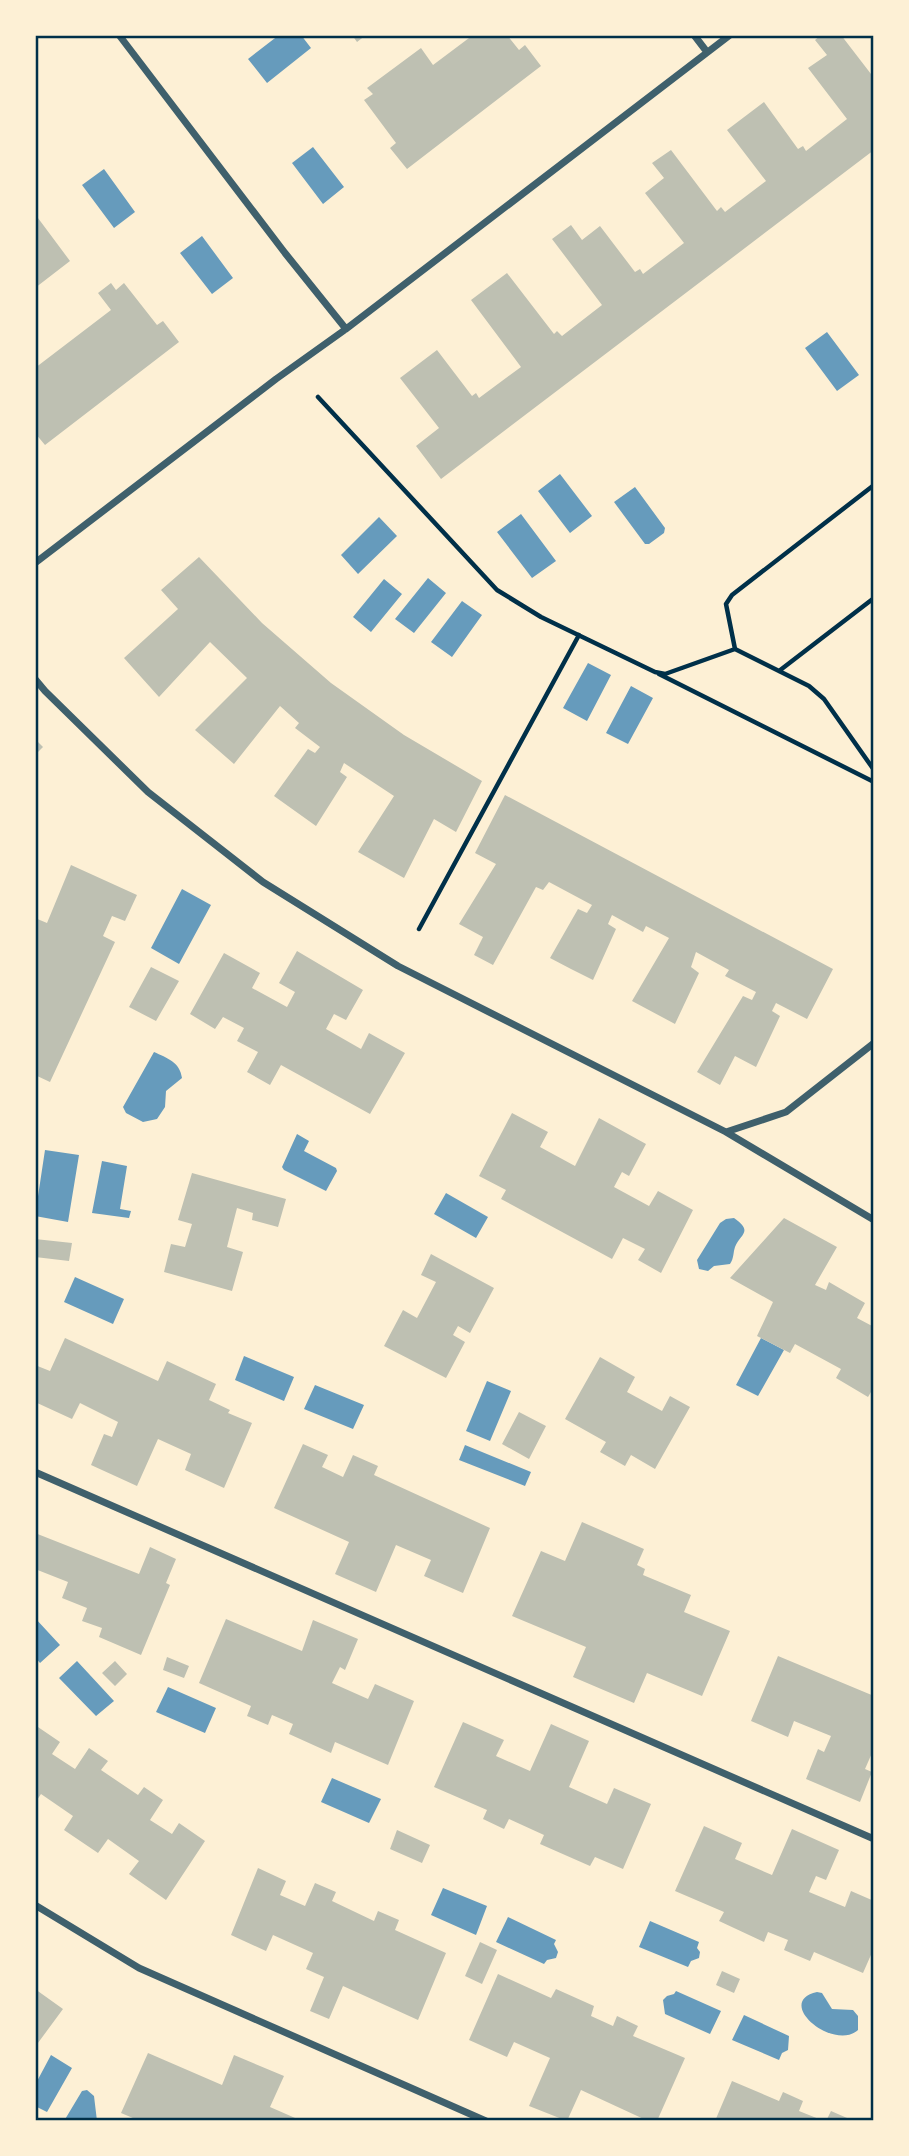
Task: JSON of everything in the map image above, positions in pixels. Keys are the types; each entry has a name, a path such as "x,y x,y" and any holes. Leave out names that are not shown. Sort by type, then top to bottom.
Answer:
{"street":[{"path":"119,35 346,329"},
{"path":"694,35 707,52"},
{"path":"35,563 730,35"},
{"path":"35,679 44,691 148,792 263,882 398,966 726,1132 874,1220"},
{"path":"726,1132 786,1111 874,1044"},
{"path":"35,1472 874,1839"},
{"path":"35,1905 139,1968 486,2121"}],"path":[{"path":"318,397 497,590 541,617 874,782"},
{"path":"735,649 726,604 732,595 874,485"},
{"path":"779,671 874,598"},
{"path":"419,929 579,635"},
{"path":"655,673 665,674 735,649 809,686 824,699 874,770"}],"water":[{"path":"279,35 301,35 311,48 267,83 248,59"},
{"path":"313,147 344,187 323,204 292,163"},
{"path":"104,169 135,212 114,228 82,185"},
{"path":"202,236 233,278 212,294 180,253"},
{"path":"827,332 859,375 837,391 805,348"},
{"path":"560,474 592,516 570,533 538,491"},
{"path":"635,487 665,528 664,533 649,544 645,544 614,502"},
{"path":"521,514 556,561 532,578 497,532"},
{"path":"379,517 397,536 358,574 341,555"},
{"path":"428,578 446,593 414,633 395,619"},
{"path":"384,579 402,594 371,632 353,617"},
{"path":"462,601 482,615 452,657 431,642"},
{"path":"588,663 611,675 587,721 563,708"},
{"path":"631,686 653,698 628,744 606,733"},
{"path":"182,889 211,905 179,964 151,948"},
{"path":"154,1052 176,1064 182,1078 166,1091 165,1107 157,1119 143,1122 126,1113 123,1107"},
{"path":"297,1134 309,1141 304,1151 336,1168 337,1171 326,1191 282,1167"},
{"path":"45,1150 79,1155 68,1222 35,1216"},
{"path":"102,1161 127,1166 120,1209 131,1211 129,1218 92,1213"},
{"path":"446,1193 488,1217 476,1238 434,1214"},
{"path":"734,1218 743,1227 744,1233 735,1247 730,1264 714,1266 708,1271 699,1269 697,1260 720,1223"},
{"path":"75,1277 124,1299 113,1324 64,1302"},
{"path":"761,1338 784,1350 758,1396 736,1385"},
{"path":"244,1356 294,1377 284,1401 235,1380"},
{"path":"487,1381 511,1391 490,1441 466,1431"},
{"path":"315,1385 364,1405 353,1429 304,1409"},
{"path":"465,1445 531,1472 525,1486 459,1460"},
{"path":"35,1618 60,1645 40,1663 35,1657"},
{"path":"77,1661 114,1701 96,1716 59,1678"},
{"path":"168,1687 216,1708 205,1733 156,1712"},
{"path":"332,1778 381,1799 369,1823 321,1802"},
{"path":"443,1888 487,1906 476,1935 431,1915"},
{"path":"508,1917 556,1940 556,1958 547,1960 544,1964 496,1942"},
{"path":"650,1921 699,1942 699,1958 691,1961 688,1967 639,1947"},
{"path":"676,1991 721,2011 710,2034 665,2014 663,2000"},
{"path":"817,1992 822,1993 832,2009 853,2010 858,2016 858,2030 848,2035 835,2035 812,2023 804,2014 801,2005 805,1997"},
{"path":"744,2015 789,2036 788,2050 782,2053 779,2060 732,2040"},
{"path":"51,2055 72,2068 47,2112 35,2106 35,2085"},
{"path":"87,2090 94,2096 97,2121 64,2121 82,2091"}],"building":[{"path":"352,35 366,35 357,42"},
{"path":"473,35 507,35 519,50 525,45 541,66 407,169 390,148 396,143 364,100 373,94 367,88 421,48 433,65"},
{"path":"821,35 841,35 871,74 874,72 874,150 441,479 416,446 439,428 400,378 437,350 472,396 476,393 479,398 521,367 471,300 507,273 554,334 557,331 562,336 602,305 552,239 571,225 582,240 600,226 635,272 640,269 643,274 684,243 645,193 664,178 652,163 671,150 717,211 721,207 725,212 766,181 727,130 764,102 798,149 803,146 806,151 847,119 808,68 827,55 815,40"},
{"path":"35,214 70,261 35,288"},
{"path":"111,283 116,290 124,283 157,325 163,321 179,342 45,445 35,433 35,368 111,310 98,293"},
{"path":"199,557 262,623 331,683 404,735 482,781 456,832 434,819 404,878 358,852 394,796 344,763 340,772 347,777 316,826 274,796 308,749 315,753 320,747 295,728 299,723 280,706 234,764 195,730 247,678 210,642 159,697 124,658 178,609 161,590"},
{"path":"35,739 43,747 35,755"},
{"path":"505,795 833,969 807,1019 776,1003 772,1011 780,1016 756,1067 735,1056 720,1085 697,1072 743,996 752,1000 756,992 725,976 729,970 696,952 691,967 699,973 675,1024 632,1001 669,938 646,926 643,932 612,915 608,924 616,929 593,980 550,958 578,909 587,913 592,905 549,882 543,890 536,887 493,965 474,955 483,937 459,924 496,864 475,853"},
{"path":"71,865 137,895 125,921 112,916 103,936 115,942 50,1082 35,1075 35,918 47,923"},
{"path":"297,951 363,990 346,1020 334,1014 326,1029 361,1049 369,1033 405,1053 370,1114 281,1065 270,1085 247,1072 258,1052 237,1041 244,1028 223,1017 215,1029 190,1014 224,953 260,973 252,988 287,1007 295,992 279,983"},
{"path":"151,967 179,981 156,1021 129,1007"},
{"path":"512,1113 548,1132 540,1147 575,1166 599,1118 646,1144 629,1176 622,1172 614,1187 649,1206 658,1191 693,1210 661,1273 638,1260 645,1249 623,1238 612,1259 501,1199 506,1190 479,1176"},
{"path":"192,1173 286,1199 278,1227 252,1220 253,1213 237,1208 227,1247 243,1252 232,1291 164,1272 171,1244 185,1247 192,1224 178,1220"},
{"path":"784,1218 837,1247 815,1285 826,1290 829,1282 865,1303 857,1318 874,1327 874,1387 868,1397 836,1378 841,1369 795,1344 790,1353 757,1336 773,1302 730,1278"},
{"path":"35,1239 72,1243 69,1261 35,1257"},
{"path":"431,1254 494,1288 470,1333 458,1326 453,1335 465,1342 446,1378 384,1346 403,1310 417,1318 436,1282 421,1275"},
{"path":"65,1338 158,1381 167,1361 216,1384 209,1400 230,1410 228,1413 252,1423 224,1488 185,1470 191,1454 158,1439 137,1486 91,1465 104,1434 112,1437 118,1422 80,1403 72,1419 35,1402 35,1365 50,1371"},
{"path":"600,1357 635,1377 627,1392 662,1411 670,1396 690,1407 655,1469 631,1455 625,1466 600,1452 606,1442 565,1419"},
{"path":"519,1412 546,1426 529,1459 502,1444"},
{"path":"303,1444 328,1455 322,1467 343,1477 353,1455 378,1466 374,1475 490,1528 463,1593 424,1576 431,1560 396,1545 376,1592 335,1574 349,1542 274,1508"},
{"path":"582,1522 644,1549 637,1565 645,1569 643,1575 691,1595 684,1612 730,1631 702,1696 647,1673 634,1703 573,1677 586,1647 512,1616 541,1551 565,1561"},
{"path":"35,1533 139,1574 150,1547 176,1559 166,1583 170,1585 141,1655 99,1637 102,1628 82,1621 87,1608 62,1598 68,1582 35,1569"},
{"path":"226,1619 302,1651 313,1620 358,1639 345,1670 340,1667 332,1683 368,1699 375,1684 414,1701 388,1765 335,1742 331,1753 289,1734 293,1724 272,1715 268,1725 247,1716 251,1706 199,1683"},
{"path":"778,1656 874,1696 874,1754 872,1753 865,1769 872,1772 860,1802 806,1779 818,1749 824,1752 831,1736 794,1721 788,1737 751,1721"},
{"path":"167,1657 189,1666 184,1678 163,1670"},
{"path":"115,1661 127,1674 115,1686 102,1673"},
{"path":"463,1722 504,1740 496,1756 530,1771 551,1724 589,1741 569,1787 607,1804 614,1788 651,1804 623,1869 595,1857 590,1866 540,1844 544,1835 509,1819 504,1829 483,1819 487,1810 434,1787"},
{"path":"35,1725 60,1742 52,1754 75,1769 89,1748 108,1761 101,1770 138,1795 144,1787 163,1800 150,1820 172,1834 179,1823 205,1841 166,1900 129,1874 139,1861 108,1839 98,1853 64,1830 73,1816 41,1794 35,1803"},
{"path":"704,1826 742,1843 735,1859 772,1875 792,1829 839,1850 826,1880 816,1876 809,1892 845,1907 851,1891 874,1901 874,1948 863,1973 814,1952 810,1961 784,1950 788,1940 768,1932 764,1942 719,1921 724,1912 675,1891"},
{"path":"397,1830 430,1845 422,1863 390,1849"},
{"path":"258,1868 286,1881 280,1895 305,1906 315,1883 336,1892 332,1901 374,1921 378,1911 399,1920 395,1930 446,1953 418,2020 343,1986 329,2019 310,2011 324,1977 306,1969 313,1953 273,1935 266,1951 231,1935"},
{"path":"480,1942 497,1950 482,1984 465,1976"},
{"path":"722,1971 740,1979 734,1993 716,1985"},
{"path":"498,1974 551,1998 556,1989 594,2006 591,2016 613,2026 617,2016 638,2026 633,2036 685,2058 657,2121 648,2121 581,2090 567,2121 529,2106 550,2058 514,2042 507,2057 469,2040"},
{"path":"35,1989 63,2009 35,2047"},
{"path":"148,2053 222,2085 234,2055 284,2076 270,2107 302,2121 140,2121 121,2113"},
{"path":"732,2081 779,2101 783,2092 803,2101 799,2111 824,2121 715,2121"},
{"path":"831,2111 854,2121 826,2121"}]}
